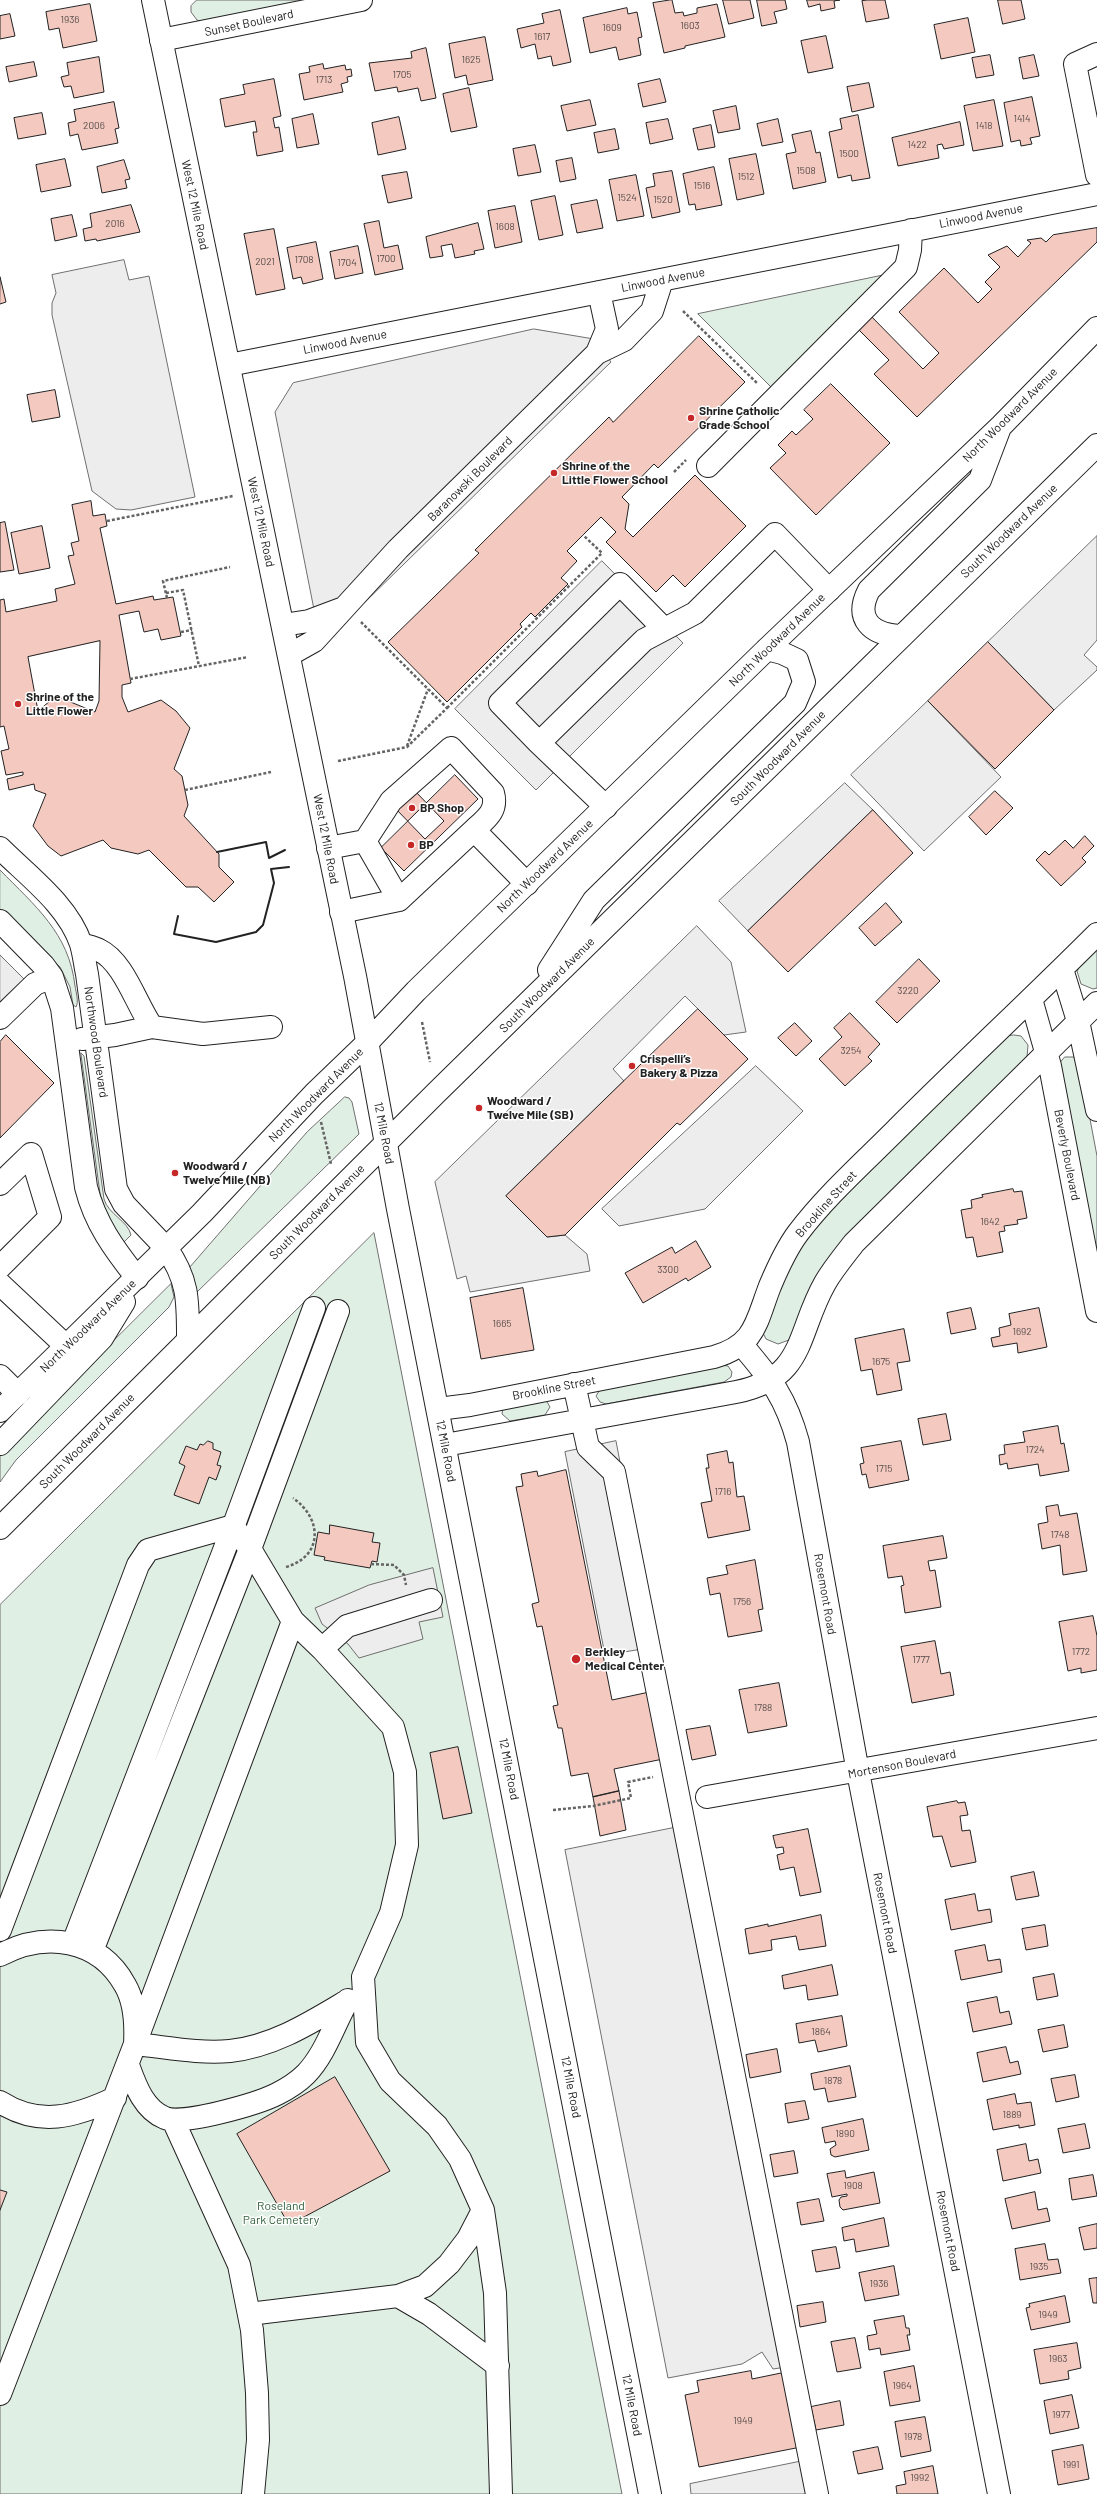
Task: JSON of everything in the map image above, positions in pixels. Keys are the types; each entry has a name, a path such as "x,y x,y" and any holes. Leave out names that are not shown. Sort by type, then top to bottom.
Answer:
{"main road":[{"name":"West 12 Mile Road","path":"154,0 161,40 289,655 366,1044"},
{"name":"Sunset Boulevard","path":"161,40 361,0"},
{"path":"1097,54 1075,64 1097,174"},
{"name":"Linwood Avenue","path":"229,365 1097,194"},
{"path":"699,461 906,267 910,250 911,230"},
{"name":"Baranowski Boulevard","path":"289,655 314,641 352,613 398,549 597,353 624,340 652,311 662,280"},
{"name":"Baranowski Boulevard","path":"597,353 607,329 599,292"},
{"name":"North Woodward Avenue","path":"0,1412 202,1213 314,1094 366,1044 416,991 766,649 1001,426 1097,328"},
{"path":"902,636 887,636 874,630 865,618 863,602 869,590 980,480 1001,426"},
{"name":"South Woodward Avenue","path":"0,1528 386,1143 1097,445"},
{"path":"539,743 644,640 695,613 775,534 829,590"},
{"path":"606,807 539,743 500,702 620,584 664,629"},
{"name":"Baranowski Boulevard","path":"282,626 352,613"},
{"path":"524,1008 594,900 796,703 804,682 797,660 782,652 766,649"},
{"path":"328,848 365,841 391,801 451,748 493,793 495,800 491,814 399,900 341,912"},
{"path":"474,830 527,884"},
{"path":"365,841 399,900"},
{"name":"Northwood Boulevard","path":"0,848 57,904 69,919 81,944 96,1038 117,1193 124,1204 166,1248 179,1266 185,1286 188,1340"},
{"path":"0,921 44,966 52,977 62,1008 90,1207 109,1243 137,1278 102,1338 0,1444"},
{"name":"Brookline Street","path":"438,1409 714,1357 728,1353 742,1344 759,1321 781,1260 798,1233 862,1164 1097,934"},
{"path":"81,944 100,950 115,962 141,1011 152,1027"},
{"path":"1062,969 1078,1021 1097,1110"},
{"path":"0,1018 35,984 52,977"},
{"name":"Beverly Boulevard","path":"1031,999 1046,1052 1097,1311"},
{"path":"445,1444 750,1389 772,1380 788,1366 803,1336 825,1283 854,1243 1097,1003"},
{"path":"67,1040 96,1038 152,1027 203,1034 271,1027"},
{"name":"12 Mile Road","path":"366,1044 650,2494"},
{"path":"0,1184 31,1154 50,1217 0,1267"},
{"path":"0,1284 66,1346"},
{"path":"82,1947 233,1526 314,1308"},
{"path":"82,1947 250,1549 338,1312"},
{"name":"Rosemont Road","path":"742,1344 772,1380 791,1420 798,1442 858,1772 999,2494"},
{"path":"0,1376 18,1394"},
{"path":"574,1384 588,1447 614,1472 818,2494"},
{"path":"128,2064 138,2092 164,2118 180,2121 259,2101 296,2083 320,2057 348,2001 363,1977 392,1913 407,1845 405,1772 393,1727 322,1649 293,1621 250,1549 233,1526"},
{"path":"0,1930 138,1565 148,1550 233,1526"},
{"path":"322,1649 347,1626 421,1602"},
{"path":"0,2394 128,2064 293,1621"},
{"name":"Mortenson Boulevard","path":"707,1797 858,1772 1097,1728"},
{"path":"0,1955 12,1948 44,1942 82,1947 113,1968 126,1986 136,2024 135,2044"},
{"path":"363,1977 367,2042 390,2081 441,2131 460,2159 483,2210 495,2293 498,2366 496,2387 501,2494"},
{"path":"135,2044 202,2051 229,2051 252,2047 295,2032 348,2001"},
{"path":"0,2102 27,2116 45,2118 88,2111 115,2098"},
{"path":"173,2120 239,2265 249,2314 258,2401 258,2440 253,2494"},
{"path":"249,2314 398,2296 424,2286 449,2264 468,2239 483,2210"},
{"path":"398,2296 429,2314 498,2366"}],"path":[{"path":"683,311 759,382 754,388"},
{"path":"674,472 699,461"},
{"path":"107,521 233,496"},
{"path":"338,760 407,747 602,553 583,535"},
{"path":"167,598 163,580 230,567"},
{"path":"166,593 184,590 199,666"},
{"path":"352,613 447,708"},
{"path":"181,632 192,630"},
{"path":"130,679 248,657"},
{"path":"407,747 428,689"},
{"path":"185,790 272,772"},
{"path":"422,1022 430,1062"},
{"path":"321,1122 330,1164"},
{"path":"262,1569 288,1566 297,1562 308,1553 315,1540 314,1521 309,1513 288,1496 272,1490"},
{"path":"371,1564 394,1566 401,1571 421,1602"},
{"path":"553,1810 593,1806 631,1798 628,1782 661,1775"}],"green space":[{"path":"197,0 312,0 203,22 197,20 191,12 191,6"},
{"path":"884,275 772,388 698,314"},
{"path":"0,870 38,909 58,935 66,951 71,967 77,997 76,1007 73,1005 70,987 60,967 0,911"},
{"path":"1097,947 1097,988 1093,989 1081,984 1077,971 1083,961"},
{"path":"1008,1036 1021,1036 1028,1045 1027,1057 837,1247 815,1280 789,1340 778,1344 766,1339 763,1333 792,1259 829,1208"},
{"path":"81,1053 84,1056 104,1199 109,1209 129,1230 131,1235 124,1242 114,1235 101,1200"},
{"path":"1065,1057 1073,1057 1079,1061 1097,1156 1097,1268 1060,1063"},
{"path":"345,1097 349,1098 352,1102 359,1134 197,1292 189,1268 307,1132"},
{"name":"Roseland Park Cemetery","path":"374,1233 622,2494 0,2494 0,1605"},
{"path":"171,1284 174,1297 169,1307 16,1460 0,1482 0,1454"},
{"path":"721,1365 728,1366 732,1372 731,1377 724,1382 606,1404 600,1402 596,1396 601,1388"},
{"path":"546,1400 550,1407 545,1415 510,1421 502,1414 503,1407"}],"shaded area":[{"path":"124,260 129,280 149,276 195,497 131,510 116,509 92,491 52,315 52,303 56,293 52,275"},
{"path":"534,329 594,339 611,362 321,645 275,412 293,383"},
{"path":"1097,536 1097,640 1084,655 1097,667 1097,670 1054,710 988,642"},
{"path":"602,561 683,643 536,790 455,709"},
{"path":"928,701 1001,777 924,851 851,775"},
{"path":"845,783 873,810 748,931 719,901"},
{"path":"697,926 731,962 746,1032 724,1035 685,996 613,1069 624,1081 506,1196 547,1237 565,1235 587,1254 590,1271 470,1292 466,1276 457,1279 435,1182"},
{"path":"0,955 24,979 0,1003"},
{"path":"756,1066 803,1111 705,1209 619,1226 602,1209"},
{"path":"616,1441 655,1647 605,1655 565,1452"},
{"path":"433,1568 443,1617 419,1622 423,1639 359,1658 348,1644 322,1624 315,1608 369,1585"},
{"path":"693,1824 799,2365 773,2369 762,2352 742,2364 668,2378 565,1850"},
{"path":"818,2458 825,2494 691,2494 690,2484"}],"building":[{"path":"672,0 675,13 683,12 684,16 697,13 697,8 717,4 725,37 685,46 685,48 664,53 653,3"},
{"path":"723,0 750,0 754,18 729,24"},
{"path":"757,0 785,0 787,9 774,12 777,23 762,26"},
{"path":"807,0 840,0 834,1 835,8 821,11 820,4 809,7"},
{"path":"885,0 889,18 866,22 862,1"},
{"path":"998,0 1021,0 1025,19 1003,24"},
{"path":"90,4 97,41 63,48 59,28 49,30 46,12"},
{"path":"627,8 628,14 637,12 642,37 638,38 641,55 619,60 616,47 590,53 583,18"},
{"path":"560,10 571,62 553,66 551,56 538,59 535,44 521,48 517,29 544,23 542,14"},
{"path":"10,14 15,36 0,39 0,16"},
{"path":"968,18 975,52 941,59 934,25"},
{"path":"826,36 833,68 808,73 801,41"},
{"path":"485,37 493,80 468,85 466,75 455,78 449,44"},
{"path":"426,48 436,98 421,101 418,88 398,92 397,87 375,91 369,63 412,58 411,52"},
{"path":"990,55 994,75 976,78 972,58"},
{"path":"1034,55 1039,76 1023,79 1019,58"},
{"path":"99,57 104,92 74,98 71,86 64,87 61,77 69,75 67,63"},
{"path":"34,62 37,76 9,82 6,67"},
{"path":"323,64 324,69 345,65 346,70 351,69 352,76 347,77 348,82 341,84 343,92 304,100 299,74 310,72 309,67"},
{"path":"274,79 281,116 273,118 275,128 279,127 283,151 257,156 253,132 257,132 255,121 225,127 220,99 245,94 243,85"},
{"path":"660,79 666,102 643,107 638,84"},
{"path":"869,83 874,107 852,112 847,87"},
{"path":"469,88 477,127 451,132 443,94"},
{"path":"1032,97 1040,136 1030,138 1032,144 1021,146 1020,140 1011,142 1004,103"},
{"path":"590,100 596,125 567,131 561,106"},
{"path":"994,100 1003,146 973,151 964,106"},
{"path":"114,102 119,128 115,129 118,143 82,150 78,134 70,136 68,123 76,121 74,110"},
{"path":"736,106 740,129 718,133 713,111"},
{"path":"42,113 46,134 18,139 14,118"},
{"path":"313,114 319,144 297,148 292,119"},
{"path":"858,115 870,178 852,181 851,175 838,178 829,132 842,129 840,119"},
{"path":"399,117 406,149 378,155 372,123"},
{"path":"668,119 673,139 650,144 646,123"},
{"path":"778,119 783,142 762,146 757,124"},
{"path":"960,122 964,145 944,149 942,144 937,145 939,158 898,166 892,138"},
{"path":"711,125 715,147 698,150 693,129"},
{"path":"615,129 619,149 598,153 594,133"},
{"path":"811,131 816,153 820,152 826,182 793,189 786,154 796,152 792,135"},
{"path":"535,145 541,172 518,176 513,149"},
{"path":"756,154 764,194 737,200 729,159"},
{"path":"572,158 576,179 560,182 556,161"},
{"path":"65,159 71,186 41,192 36,165"},
{"path":"124,160 130,179 125,180 127,188 102,193 97,167"},
{"path":"714,167 722,205 696,210 695,204 689,205 683,174"},
{"path":"672,171 680,212 652,218 646,188 655,186 653,174"},
{"path":"407,172 412,198 388,203 382,176"},
{"path":"636,175 644,216 617,221 609,180"},
{"path":"555,196 563,235 539,240 531,201"},
{"path":"597,200 603,228 577,233 571,205"},
{"path":"131,205 140,232 97,241 96,239 85,241 83,229 92,227 90,214"},
{"path":"515,206 522,242 495,248 488,211"},
{"path":"72,215 77,236 55,241 51,219"},
{"path":"379,221 384,248 398,245 403,269 375,275 364,224"},
{"path":"478,223 484,249 474,251 475,254 455,258 452,244 441,246 443,256 430,258 426,237"},
{"path":"1097,228 1097,242 917,417 874,374 889,360 855,326 868,313 923,369 939,353 899,312 944,268 978,303 992,289 985,282 1000,267 988,255 1007,246 1018,257 1031,243 1027,240 1041,238 1046,242 1053,235"},
{"path":"274,229 285,289 256,295 244,234"},
{"path":"316,242 323,279 303,284 301,277 293,279 287,248"},
{"path":"358,246 363,273 335,279 330,252"},
{"path":"0,277 6,302 0,304"},
{"path":"699,336 745,382 658,468 654,464 622,497 629,504 625,529 633,537 695,475 746,526 685,587 673,575 656,592 606,542 616,532 601,517 567,551 577,561 561,578 568,584 535,617 531,613 520,624 522,627 447,702 388,642 479,553 475,550 609,417 613,422"},
{"path":"831,384 890,443 816,515 770,468 786,453 778,445 792,431 796,435 813,419 804,410"},
{"path":"55,390 60,417 32,422 27,395"},
{"name":"Shrine of the Little Flower","path":"91,501 93,516 105,514 107,526 100,528 116,604 153,596 154,600 173,597 181,636 161,640 158,629 144,632 139,611 119,615 131,683 122,685 122,697 128,712 161,700 176,711 190,728 174,769 182,776 188,805 184,816 219,854 219,867 234,882 214,902 198,887 186,887 149,850 138,854 111,848 103,840 61,856 48,846 33,826 46,794 35,790 34,784 9,790 7,779 23,775 23,772 6,775 1,751 9,749 4,726 0,727 0,600 4,599 6,612 57,601 55,589 75,584 68,556 74,555 71,543 79,541 72,505","holes":["100,641 99,701 95,712 56,696 38,711 28,657"]},
{"path":"5,522 14,570 0,572 0,523"},
{"path":"42,526 50,568 19,574 11,533"},
{"path":"988,642 1054,710 995,769 928,701"},
{"path":"455,775 478,799 404,871 381,848"},
{"path":"413,789 444,821 425,839 394,807"},
{"path":"995,791 1013,808 986,835 969,817"},
{"path":"873,810 913,853 788,972 748,931"},
{"path":"1085,836 1094,846 1082,858 1086,862 1061,886 1036,860 1045,851 1049,855 1065,840 1073,848"},
{"path":"886,903 902,922 875,946 859,928"},
{"path":"919,959 940,981 897,1023 876,1002"},
{"path":"698,1009 748,1059 680,1125 677,1123 565,1235 547,1237 506,1196"},
{"path":"850,1013 880,1044 868,1057 872,1061 845,1086 819,1059 842,1037 834,1028"},
{"path":"795,1023 812,1041 796,1056 778,1038"},
{"path":"6,1035 54,1083 0,1138 0,1042"},
{"path":"1013,1189 1014,1192 1022,1191 1027,1218 1017,1220 1018,1224 1004,1226 1005,1231 999,1232 1003,1252 977,1257 973,1237 966,1238 961,1210 972,1208 971,1200 983,1197 982,1195"},
{"path":"696,1241 711,1267 688,1281 686,1278 643,1303 625,1273 672,1247 675,1253"},
{"path":"523,1288 534,1350 481,1359 470,1298"},
{"path":"971,1308 976,1329 951,1334 947,1313"},
{"path":"1039,1308 1047,1347 1018,1353 1017,1343 993,1347 991,1338 1000,1336 999,1328 1011,1325 1009,1314"},
{"path":"904,1329 910,1361 897,1363 902,1390 877,1395 872,1369 861,1371 855,1339"},
{"path":"946,1414 951,1440 923,1445 918,1419"},
{"path":"1058,1426 1061,1444 1064,1443 1069,1471 1040,1476 1038,1464 1008,1469 1007,1463 1000,1465 999,1455 1005,1454 1004,1445 1025,1442 1023,1432"},
{"path":"208,1441 213,1443 213,1449 221,1452 217,1465 221,1466 216,1480 209,1477 199,1504 174,1495 185,1466 179,1463 186,1446 197,1450 200,1444 203,1445"},
{"path":"901,1441 909,1480 869,1488 866,1474 862,1475 860,1464 864,1463 861,1448"},
{"path":"727,1451 729,1463 733,1462 737,1497 744,1496 750,1530 708,1538 701,1503 712,1501 706,1468 709,1468 707,1455"},
{"name":"Berkley Medical Center","path":"566,1470 612,1700 654,1691 668,1758 614,1769 619,1791 593,1797 588,1773 571,1776 562,1728 558,1728 553,1706 558,1705 542,1626 537,1627 532,1604 539,1602 516,1487 523,1486 521,1474 537,1471 538,1476"},
{"path":"1058,1505 1060,1516 1077,1513 1087,1571 1063,1575 1060,1545 1042,1549 1038,1524 1048,1522 1046,1507"},
{"path":"330,1525 374,1533 372,1542 380,1543 377,1562 372,1561 370,1568 324,1560 325,1557 314,1555 318,1532 329,1534"},
{"path":"943,1536 947,1558 928,1561 930,1571 935,1570 941,1607 905,1613 901,1586 904,1585 902,1576 888,1578 883,1546"},
{"path":"755,1560 763,1609 758,1610 762,1631 728,1637 720,1593 710,1595 707,1578 728,1574 726,1566"},
{"path":"1093,1616 1097,1636 1097,1670 1081,1673 1081,1668 1068,1671 1059,1622"},
{"path":"935,1641 941,1674 950,1672 954,1695 912,1703 901,1647"},
{"path":"779,1683 787,1726 748,1733 739,1690"},
{"path":"710,1726 716,1755 692,1760 686,1730"},
{"path":"458,1747 472,1813 443,1819 430,1753"},
{"path":"619,1791 626,1830 600,1836 593,1797"},
{"path":"957,1801 958,1803 965,1802 968,1815 960,1816 962,1831 970,1830 976,1862 951,1867 942,1836 933,1837 927,1807"},
{"path":"808,1829 821,1892 800,1896 794,1867 780,1870 777,1855 784,1853 783,1847 776,1848 773,1836"},
{"path":"1034,1872 1039,1896 1016,1900 1011,1877"},
{"path":"975,1894 978,1911 990,1909 992,1922 951,1930 945,1900"},
{"path":"821,1915 826,1946 799,1950 796,1936 771,1940 772,1950 749,1954 745,1929 768,1924 768,1926"},
{"path":"1045,1925 1048,1946 1026,1950 1022,1929"},
{"path":"985,1945 988,1961 1000,1959 1002,1972 961,1980 955,1951"},
{"path":"832,1965 838,1995 808,2000 806,1985 784,1989 782,1976"},
{"path":"1054,1974 1058,1996 1037,2000 1033,1978"},
{"path":"997,1997 1000,2013 1009,2011 1012,2024 973,2032 967,2003"},
{"path":"842,2016 847,2046 818,2052 815,2040 799,2043 796,2024"},
{"path":"1064,2025 1068,2047 1043,2052 1038,2030"},
{"path":"1006,2047 1010,2063 1018,2061 1021,2074 983,2082 977,2053"},
{"path":"777,2049 781,2072 750,2078 746,2055"},
{"path":"850,2066 856,2097 828,2102 825,2088 814,2090 811,2074"},
{"path":"1075,2075 1079,2097 1056,2102 1051,2079"},
{"path":"335,2077 390,2171 289,2225 237,2134"},
{"path":"1015,2094 1017,2104 1031,2102 1035,2125 1019,2128 1019,2125 993,2130 987,2100"},
{"path":"805,2101 809,2119 788,2123 785,2104"},
{"path":"863,2119 869,2150 835,2157 831,2155 830,2149 836,2145 835,2141 825,2143 822,2128"},
{"path":"1085,2124 1090,2148 1063,2153 1058,2129"},
{"path":"1026,2144 1029,2161 1038,2159 1041,2173 1003,2181 997,2150"},
{"path":"794,2151 798,2173 774,2177 770,2155"},
{"path":"845,2171 846,2178 874,2172 880,2203 843,2210 840,2207 839,2200 841,2197 847,2196 847,2194 832,2197 827,2174"},
{"path":"1093,2175 1097,2196 1072,2200 1069,2179"},
{"path":"0,2190 7,2192 0,2210"},
{"path":"1035,2192 1038,2210 1047,2208 1050,2221 1012,2229 1005,2199"},
{"path":"819,2199 824,2221 801,2225 797,2203"},
{"path":"884,2218 889,2246 856,2252 854,2239 844,2241 842,2228"},
{"path":"1097,2224 1097,2248 1084,2250 1079,2228"},
{"path":"1045,2244 1048,2260 1058,2259 1061,2273 1020,2280 1015,2249"},
{"path":"836,2247 840,2268 816,2272 812,2251"},
{"path":"894,2266 899,2295 865,2301 859,2273"},
{"path":"1097,2278 1097,2303 1093,2303 1089,2279"},
{"path":"1065,2296 1070,2322 1031,2330 1026,2308 1030,2307 1029,2304"},
{"path":"823,2302 826,2322 800,2327 797,2306"},
{"path":"904,2316 906,2328 909,2328 910,2335 907,2335 910,2350 881,2355 880,2348 869,2350 867,2336 877,2334 874,2321"},
{"path":"855,2338 861,2368 837,2372 831,2342"},
{"path":"1077,2343 1081,2368 1068,2371 1069,2379 1040,2384 1034,2350"},
{"path":"914,2366 920,2401 890,2406 884,2372"},
{"path":"751,2371 752,2379 786,2372 801,2447 699,2467 685,2395 699,2392 697,2381"},
{"path":"1072,2395 1079,2428 1050,2434 1044,2401"},
{"path":"840,2401 844,2425 816,2430 811,2407"},
{"path":"925,2417 931,2451 901,2457 895,2422"},
{"path":"1083,2445 1089,2479 1058,2485 1052,2451"},
{"path":"878,2447 883,2469 858,2474 853,2452"},
{"path":"933,2466 938,2494 897,2494 896,2486 906,2484 904,2472"}],"wall":[{"path":"217,852 266,842 269,858 285,850"},
{"path":"178,916 174,934 216,942 256,932 263,925 274,883 271,869 289,867"}],"place":[{"name":"Shrine Catholic Grade School","path":"691,418"},
{"name":"Shrine of the Little Flower School","path":"554,473"},
{"name":"Shrine of the Little Flower","path":"18,704"},
{"name":"BP Shop","path":"412,808"},
{"name":"BP","path":"411,845"},
{"name":"Crispelli’s Bakery & Pizza","path":"632,1066"},
{"name":"Woodward / Twelve Mile (SB)","path":"479,1108"},
{"name":"Woodward / Twelve Mile (NB)","path":"175,1173"},
{"name":"Berkley Medical Center","path":"576,1659"}]}
